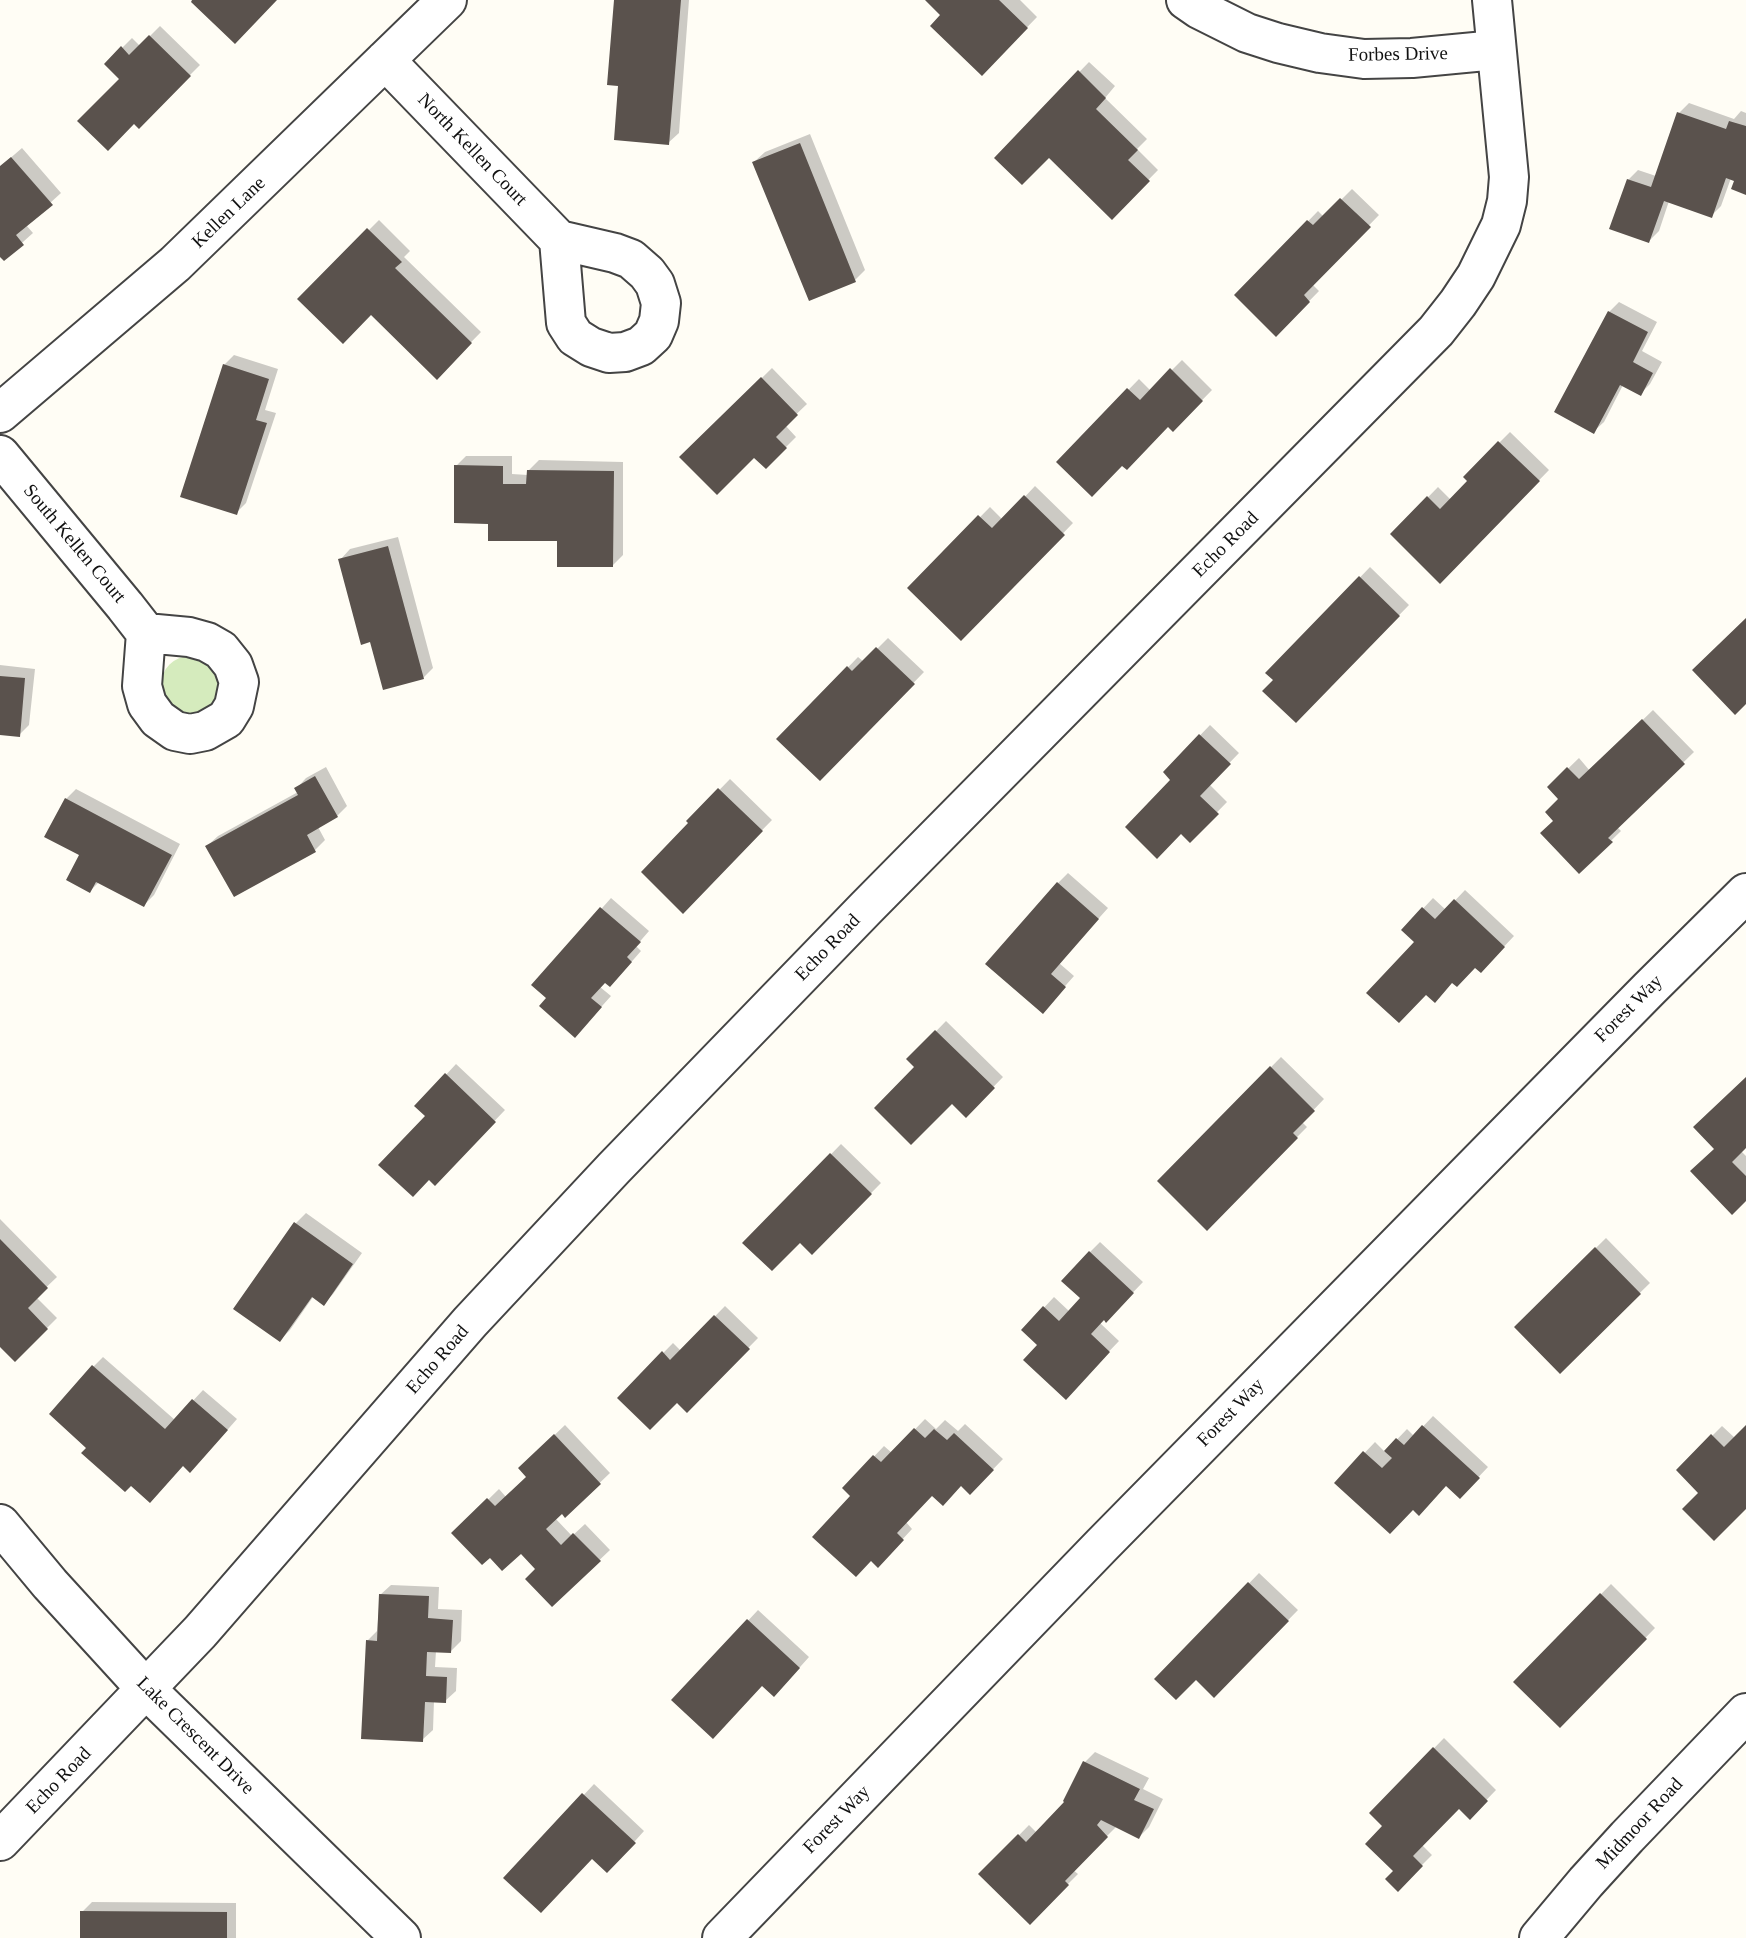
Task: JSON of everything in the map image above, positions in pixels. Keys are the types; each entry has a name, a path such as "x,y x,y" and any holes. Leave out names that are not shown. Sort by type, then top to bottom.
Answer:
{"street":[{"name":"Kellen Lane","path":"0,413 175,264 447,0"},
{"name":"Forbes Drive","path":"1186,0 1247,33 1320,53 1364,59 1412,58 1496,50"},
{"name":"Echo Road","path":"0,1841 209,1622 470,1322 614,1168 867,907 1436,331 1476,276 1502,225 1507,201 1508,163 1492,0"},
{"name":"North Kellen Court","path":"386,60 559,240"},
{"name":"South Kellen Court","path":"0,455 146,633"},
{"name":"Forest Way","path":"722,1938 1139,1506 1746,893"},
{"name":"Lake Crescent Drive","path":"0,1524 50,1584 146,1689 401,1938"},
{"name":"Midmoor Road","path":"1539,1938 1586,1881 1746,1713"}],"green space":[{"path":"190,656 201,658 214,669 219,685 217,696 206,709 190,714 179,712 166,701 161,685 163,674 174,661"}],"building":[{"path":"277,0 235,44 191,2"},
{"path":"614,0 681,0 669,145 614,140 618,86 607,85"},
{"path":"925,0 999,0 1028,28 982,76 930,26 940,15"},
{"path":"149,35 191,76 139,129 134,124 108,151 77,121 119,79 104,64 121,46 129,55"},
{"path":"1078,70 1106,98 1096,109 1138,150 1128,160 1150,181 1112,220 1049,158 1022,185 994,158"},
{"path":"1677,112 1726,129 1729,121 1746,126 1746,195 1731,189 1734,181 1726,178 1712,218 1664,201 1649,243 1609,229 1627,179 1651,187"},
{"path":"800,143 856,282 809,301 752,162"},
{"path":"11,157 53,205 16,235 24,245 4,261 0,257 0,166"},
{"path":"1340,198 1371,227 1304,295 1310,302 1276,337 1234,295 1307,220 1313,225"},
{"path":"367,228 402,262 395,268 472,343 437,380 371,315 343,344 297,299"},
{"path":"1608,311 1648,332 1633,362 1653,373 1641,396 1620,385 1594,434 1554,412"},
{"path":"223,364 269,379 256,420 267,423 237,515 180,497"},
{"path":"1170,368 1203,401 1173,432 1168,427 1127,470 1122,466 1092,497 1056,462 1127,388 1140,400"},
{"path":"761,377 798,415 776,437 787,448 766,469 754,458 717,495 679,457"},
{"path":"1498,441 1540,481 1440,584 1390,534 1427,496 1440,509 1467,481 1463,477"},
{"path":"454,465 503,466 503,484 526,484 527,470 614,471 613,567 557,567 557,541 488,541 488,524 454,523"},
{"path":"1024,495 1065,535 961,641 907,588 978,515 992,528"},
{"path":"388,546 424,679 383,690 370,642 361,645 338,559"},
{"path":"1359,576 1400,616 1296,723 1262,691 1273,680 1265,673"},
{"path":"1746,618 1746,704 1735,715 1692,670"},
{"path":"876,647 915,684 820,781 776,739 847,666 852,671"},
{"path":"0,676 25,678 20,737 0,735"},
{"path":"1642,719 1685,764 1608,838 1613,842 1579,874 1540,833 1553,821 1545,812 1558,799 1547,787 1567,767 1579,779"},
{"path":"1199,734 1231,764 1200,796 1219,814 1190,843 1181,834 1157,859 1125,827 1170,780 1163,772"},
{"path":"315,776 338,817 307,835 316,852 234,897 205,846 298,795 294,788"},
{"path":"718,788 763,831 683,914 641,872"},
{"path":"65,798 172,855 144,907 96,882 90,893 66,880 79,855 44,837"},
{"path":"1057,882 1099,919 1051,974 1066,987 1043,1014 985,964"},
{"path":"1454,899 1505,947 1481,973 1475,968 1457,987 1452,983 1435,1003 1426,995 1399,1023 1366,993 1414,942 1401,930 1422,907 1435,919"},
{"path":"600,907 641,942 627,957 632,962 610,987 605,983 591,998 602,1007 575,1038 539,1006 546,998 531,985"},
{"path":"935,1030 995,1088 966,1118 952,1104 911,1145 874,1108 914,1067 906,1059"},
{"path":"1270,1066 1315,1111 1293,1133 1298,1138 1207,1231 1157,1181"},
{"path":"445,1073 496,1122 435,1186 429,1180 413,1197 378,1165 425,1116 414,1106"},
{"path":"1746,1077 1746,1148 1732,1162 1746,1176 1746,1201 1732,1215 1690,1171 1714,1149 1693,1127"},
{"path":"830,1153 872,1194 812,1255 800,1243 772,1271 742,1243"},
{"path":"294,1222 353,1264 324,1306 312,1297 280,1342 233,1309"},
{"path":"0,1239 48,1288 28,1308 48,1329 15,1362 0,1347"},
{"path":"1595,1247 1641,1294 1560,1374 1514,1327"},
{"path":"1089,1251 1134,1293 1106,1323 1104,1320 1091,1334 1110,1352 1066,1400 1023,1360 1037,1345 1021,1330 1043,1306 1059,1321 1080,1298 1061,1281"},
{"path":"714,1315 750,1349 687,1413 677,1403 650,1430 617,1398 662,1351 670,1360"},
{"path":"92,1365 165,1429 192,1399 228,1430 190,1473 183,1466 150,1503 131,1486 125,1492 81,1453 86,1448 49,1414"},
{"path":"1422,1425 1480,1478 1460,1499 1446,1486 1419,1516 1413,1510 1390,1534 1334,1483 1363,1451 1382,1468 1392,1458 1384,1451 1396,1438 1404,1445"},
{"path":"1746,1425 1746,1509 1714,1541 1682,1509 1698,1493 1676,1470 1711,1434 1724,1447"},
{"path":"914,1428 925,1438 934,1429 947,1440 954,1433 994,1470 970,1495 961,1486 943,1506 932,1496 897,1533 904,1540 878,1568 871,1561 856,1577 812,1537 850,1496 842,1488 873,1455 881,1462"},
{"path":"554,1434 601,1484 565,1518 562,1514 546,1529 561,1545 573,1533 601,1561 552,1607 525,1579 535,1569 521,1554 502,1571 490,1558 482,1565 451,1533 487,1498 495,1506 526,1477 518,1468"},
{"path":"1248,1582 1289,1621 1214,1698 1196,1680 1176,1700 1154,1679"},
{"path":"1600,1593 1647,1639 1560,1728 1513,1682"},
{"path":"379,1594 429,1596 428,1618 453,1620 451,1653 427,1652 426,1676 447,1677 446,1703 425,1702 423,1742 361,1739 366,1640 377,1641"},
{"path":"747,1619 800,1668 774,1697 762,1686 713,1739 671,1700"},
{"path":"1433,1747 1488,1801 1470,1820 1459,1809 1413,1856 1423,1866 1398,1892 1385,1879 1393,1871 1365,1844 1382,1826 1369,1813"},
{"path":"1083,1761 1140,1789 1134,1800 1154,1809 1139,1839 1101,1820 1097,1825 1108,1837 1065,1881 1069,1885 1030,1925 978,1874 1018,1834 1026,1842 1064,1802"},
{"path":"582,1793 636,1843 607,1873 592,1859 541,1913 503,1878"},
{"path":"80,1911 227,1912 227,1938 80,1938"}]}
